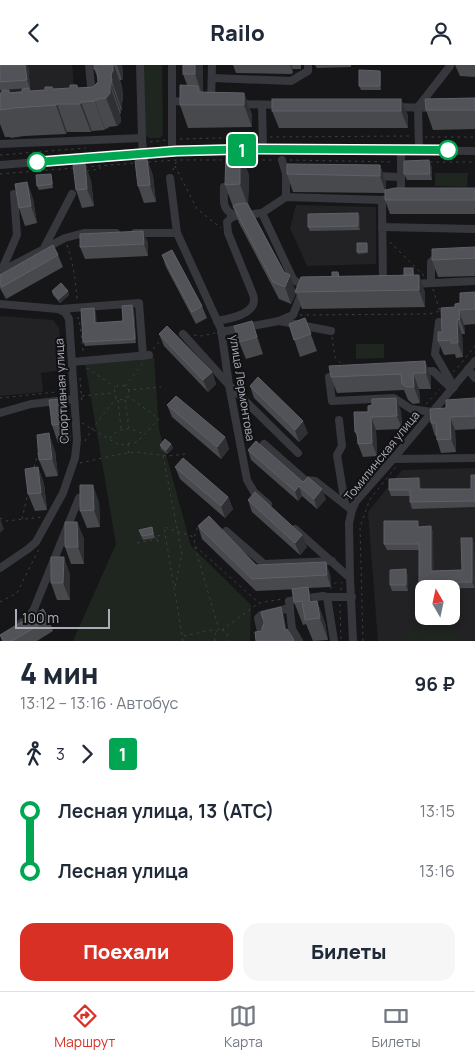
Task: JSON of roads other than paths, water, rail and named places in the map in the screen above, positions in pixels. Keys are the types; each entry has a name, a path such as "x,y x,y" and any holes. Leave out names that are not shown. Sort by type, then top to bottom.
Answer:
{"street":[{"path":"89,65 92,105"},
{"path":"140,65 144,153"},
{"path":"172,65 172,151"},
{"path":"212,65 212,78 220,104"},
{"path":"212,78 291,81 308,71 308,65"},
{"path":"419,150 418,107 450,65"},
{"path":"172,101 292,105"},
{"path":"262,105 263,149"},
{"path":"389,107 446,109"},
{"path":"0,144 142,138"},
{"path":"0,165 172,151 263,149 475,151"},
{"path":"401,150 401,197"},
{"path":"282,160 286,175 286,197"},
{"path":"286,175 305,175"},
{"path":"363,176 401,177"},
{"name":"улица Лермонтова","path":"170,178 177,233 221,332 246,480 254,492 276,511"},
{"path":"224,187 224,205 226,210 235,216"},
{"path":"1,272 17,235 14,194"},
{"path":"43,250 72,194"},
{"path":"217,321 237,317 252,305 254,300 228,233 227,222 231,218 262,213 286,197 382,200 410,197"},
{"path":"382,200 383,285"},
{"path":"262,213 293,279 299,284 314,286"},
{"path":"382,231 475,229"},
{"path":"1,272 65,238 84,233 122,233"},
{"path":"131,233 177,233"},
{"path":"431,283 431,263 433,260 450,259"},
{"path":"402,284 475,281"},
{"path":"373,285 393,285"},
{"path":"221,332 279,321 293,315 305,286"},
{"path":"0,304 58,309 139,303 146,356 72,362"},
{"name":"Спортивная улица","path":"0,568 28,549 36,541 63,493 76,458 77,440 68,319 65,312 58,309"},
{"path":"279,321 331,331"},
{"path":"439,323 436,354 446,379 453,388"},
{"path":"184,335 229,385 298,453"},
{"name":"Томилинская улица","path":"353,641 352,597 347,575 349,523 347,504 356,501 475,361"},
{"path":"468,369 475,378"},
{"path":"406,373 433,371 446,379"},
{"path":"346,372 330,377 332,401 394,398 411,409 432,412"},
{"path":"0,413 31,404 74,399"},
{"path":"339,420 342,446 337,455 347,504"},
{"path":"264,444 305,479 314,481 347,504"},
{"path":"393,459 475,458"},
{"path":"15,627 29,617 34,609 79,498"},
{"path":"290,523 347,575"},
{"path":"226,531 264,564 332,561"},
{"path":"326,595 334,641"},
{"path":"299,641 292,629 289,601 326,595 352,597"},
{"path":"261,631 258,618 261,615 290,608"}]}
